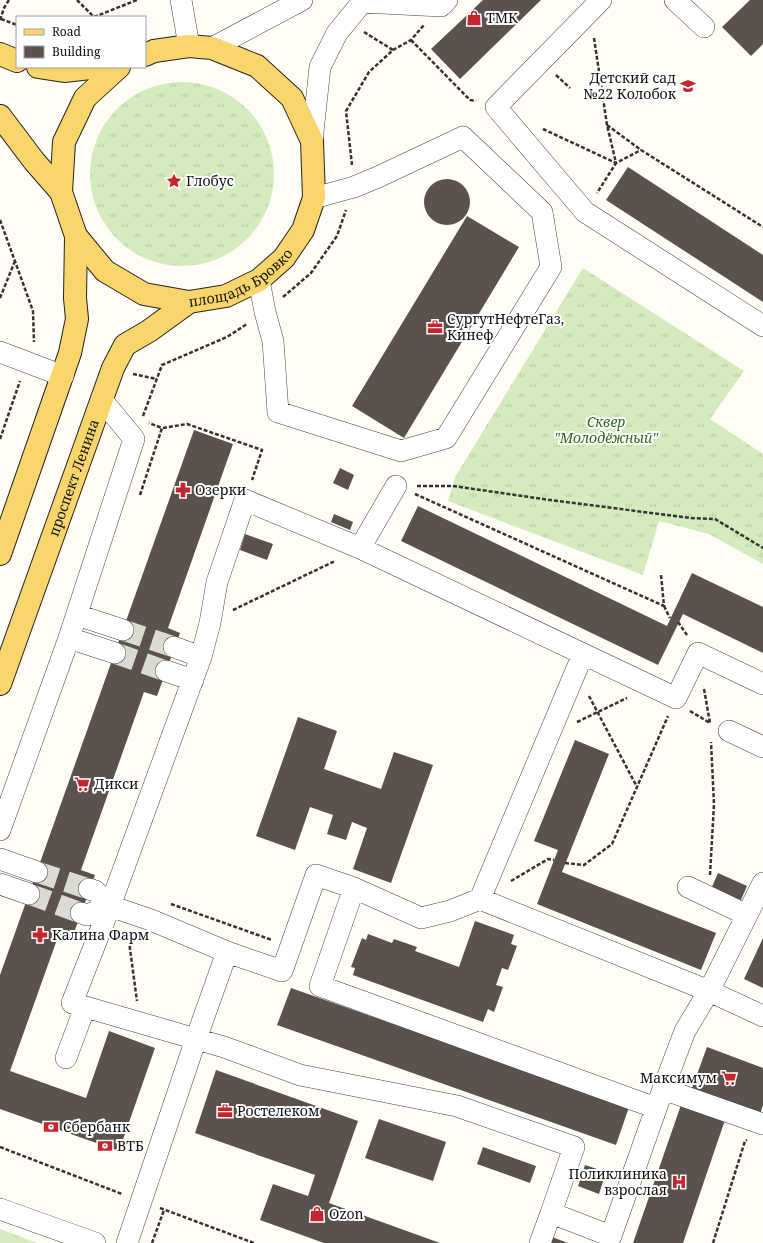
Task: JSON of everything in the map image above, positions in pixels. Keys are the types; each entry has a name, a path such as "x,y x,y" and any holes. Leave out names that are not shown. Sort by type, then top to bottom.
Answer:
{"main road":[{"name":"площадь Бровко","path":"118,68 85,98 64,142 61,192 76,236 105,271 144,294 189,302 226,296 259,280 284,258 299,236 303,230 314,198 312,141 292,98 256,66 212,48 189,46 154,51 146,54"},
{"path":"0,54 16,61"},
{"path":"47,68 64,70 87,68"},
{"path":"0,116 34,161 61,192"},
{"path":"0,554 70,353 77,319 75,298 76,236"},
{"name":"проспект Ленина","path":"0,684 113,368 125,345 149,331 189,302"}],"street":[{"path":"181,0 189,46"},
{"path":"312,141 320,67 337,33 363,1 441,6 447,0"},
{"path":"675,0 704,27"},
{"path":"212,48 295,2"},
{"path":"595,6 496,107 585,212 763,326"},
{"path":"259,280 265,312 273,341 278,412 401,451 446,438 551,267 542,212 463,137 354,187 314,198"},
{"path":"0,352 63,376"},
{"path":"0,830 77,615 134,439 102,400"},
{"path":"360,548 396,486"},
{"path":"540,1243 574,1146 457,1106 300,1075 224,1047 72,1003 110,906 201,657 210,623 217,582 245,500 360,548 580,663 652,686 676,698 698,652 763,684"},
{"path":"77,615 123,630"},
{"path":"69,638 114,653"},
{"path":"174,648 201,657"},
{"path":"480,900 580,663"},
{"path":"166,670 192,680"},
{"path":"716,733 763,747"},
{"path":"0,859 37,872"},
{"path":"89,889 95,891 110,906 152,920 227,952 282,971 316,875 354,888 421,918 450,911 480,900 709,991 763,1016"},
{"path":"551,1213 611,1236 659,1098 685,1031 709,991 763,883"},
{"path":"0,884 29,894"},
{"path":"688,887 747,915"},
{"path":"354,888 320,986 757,1130"},
{"path":"81,913 87,915 110,906"},
{"path":"127,1243 227,952"},
{"path":"66,1058 85,1008"},
{"path":"0,1209 95,1243"}],"path":[{"path":"8,0 0,18 16,24"},
{"path":"78,0 93,16"},
{"path":"97,16 137,0"},
{"path":"595,6 607,125 616,163"},
{"path":"412,40 470,100 496,107"},
{"path":"607,125 641,150 763,227"},
{"path":"539,127 616,163"},
{"path":"585,212 616,163 641,150"},
{"path":"0,220 33,311 34,341 0,439"},
{"path":"0,298 15,260"},
{"path":"162,428 187,424 262,450 245,500"},
{"path":"396,486 453,486 691,518 715,519 763,548"},
{"path":"396,486 664,606"},
{"path":"210,623 246,603 360,548"},
{"path":"662,575 664,606 670,618"},
{"path":"580,663 598,712 637,787"},
{"path":"704,684 710,722 716,733 709,897"},
{"path":"550,735 652,686"},
{"path":"566,863 584,865 612,844 676,698 689,710 710,722 716,733"},
{"path":"507,883 548,859 554,860"},
{"path":"168,903 291,947"},
{"path":"110,906 128,932 140,1023"},
{"path":"713,1243 745,1141 757,1130"},
{"path":"152,1243 164,1210"}],"green space":[{"path":"173,82 191,82 217,89 233,98 247,109 258,123 267,139 274,165 274,183 267,209 258,225 247,239 225,255 209,262 191,266 173,266 155,262 139,255 124,245 111,232 101,217 94,201 90,183 90,165 94,147 101,131 111,116 124,103 139,93 155,86"},
{"name":"Сквер \"Молодёжный\"","path":"583,268 744,371 710,419 763,454 763,564 709,534 659,521 643,575 448,501 455,477"},
{"path":"0,1229 37,1243 0,1243"}],"building":[{"path":"483,0 541,0 460,79 431,49"},
{"path":"750,0 763,0 763,44 751,56 722,27"},
{"path":"628,167 763,255 763,302 606,200"},
{"path":"443,179 451,179 460,183 466,189 470,202 466,215 460,221 451,225 443,225 434,221 428,215 424,206 424,198 428,189 434,183"},
{"name":"СургутНефтеГаз, Кинеф","path":"467,216 519,247 404,438 352,406"},
{"path":"194,430 233,444 168,628 180,633 157,696 144,692 81,870 95,875 72,938 59,934 10,1071 86,1098 109,1031 155,1048 119,1151 0,1109 0,975"},
{"path":"340,468 354,475 348,490 333,483"},
{"path":"418,506 667,626 692,573 763,607 763,653 683,614 658,665 401,541"},
{"path":"334,514 353,522 350,530 331,522"},
{"path":"245,534 273,544 267,560 240,550"},
{"path":"298,717 337,731 324,769 381,789 394,752 433,765 391,883 353,869 367,828 352,822 346,840 327,834 333,815 310,807 295,850 256,836"},
{"path":"575,740 609,754 562,872 716,933 701,970 537,904 558,850 534,841"},
{"path":"718,873 747,886 740,902 711,889"},
{"path":"475,921 514,935 511,944 517,946 508,970 502,968 496,985 503,987 494,1012 488,1009 483,1022 353,975 355,968 351,967 362,938 366,940 368,934 392,943 394,939 417,947 415,951 459,967"},
{"path":"763,938 763,988 744,979"},
{"path":"291,988 629,1107 616,1145 277,1025"},
{"name":"Максимум","path":"707,1047 763,1068 763,1105 760,1114 692,1088"},
{"path":"216,1070 358,1121 329,1203 440,1243 324,1243 260,1220 273,1184 308,1196 315,1175 195,1133"},
{"name":"Поликлиника взрослая","path":"681,1105 725,1120 683,1243 633,1243"},
{"path":"379,1119 446,1142 433,1181 365,1158"},
{"path":"483,1147 536,1166 530,1183 477,1164"},
{"path":"585,1165 606,1172 599,1194 578,1186"},
{"path":"552,1237 568,1243 550,1243"}],"tunnel":[{"path":"123,630 174,647"},
{"path":"115,653 166,671"},
{"path":"37,872 89,889"},
{"path":"29,894 81,913"}],"place":[{"name":"ТМК","path":"474,18"},
{"name":"Детский сад №22 Колобок","path":"688,86"},
{"name":"Глобус","path":"174,181"},
{"name":"СургутНефтеГаз, Кинеф","path":"435,327"},
{"name":"Озерки","path":"183,490"},
{"name":"Дикси","path":"82,784"},
{"name":"Калина Фарм","path":"40,935"},
{"name":"Максимум","path":"729,1078"},
{"name":"Ростелеком","path":"225,1111"},
{"name":"Сбербанк","path":"51,1127"},
{"name":"ВТБ","path":"105,1146"},
{"name":"Поликлиника взрослая","path":"679,1182"},
{"name":"Ozon","path":"317,1214"}]}
